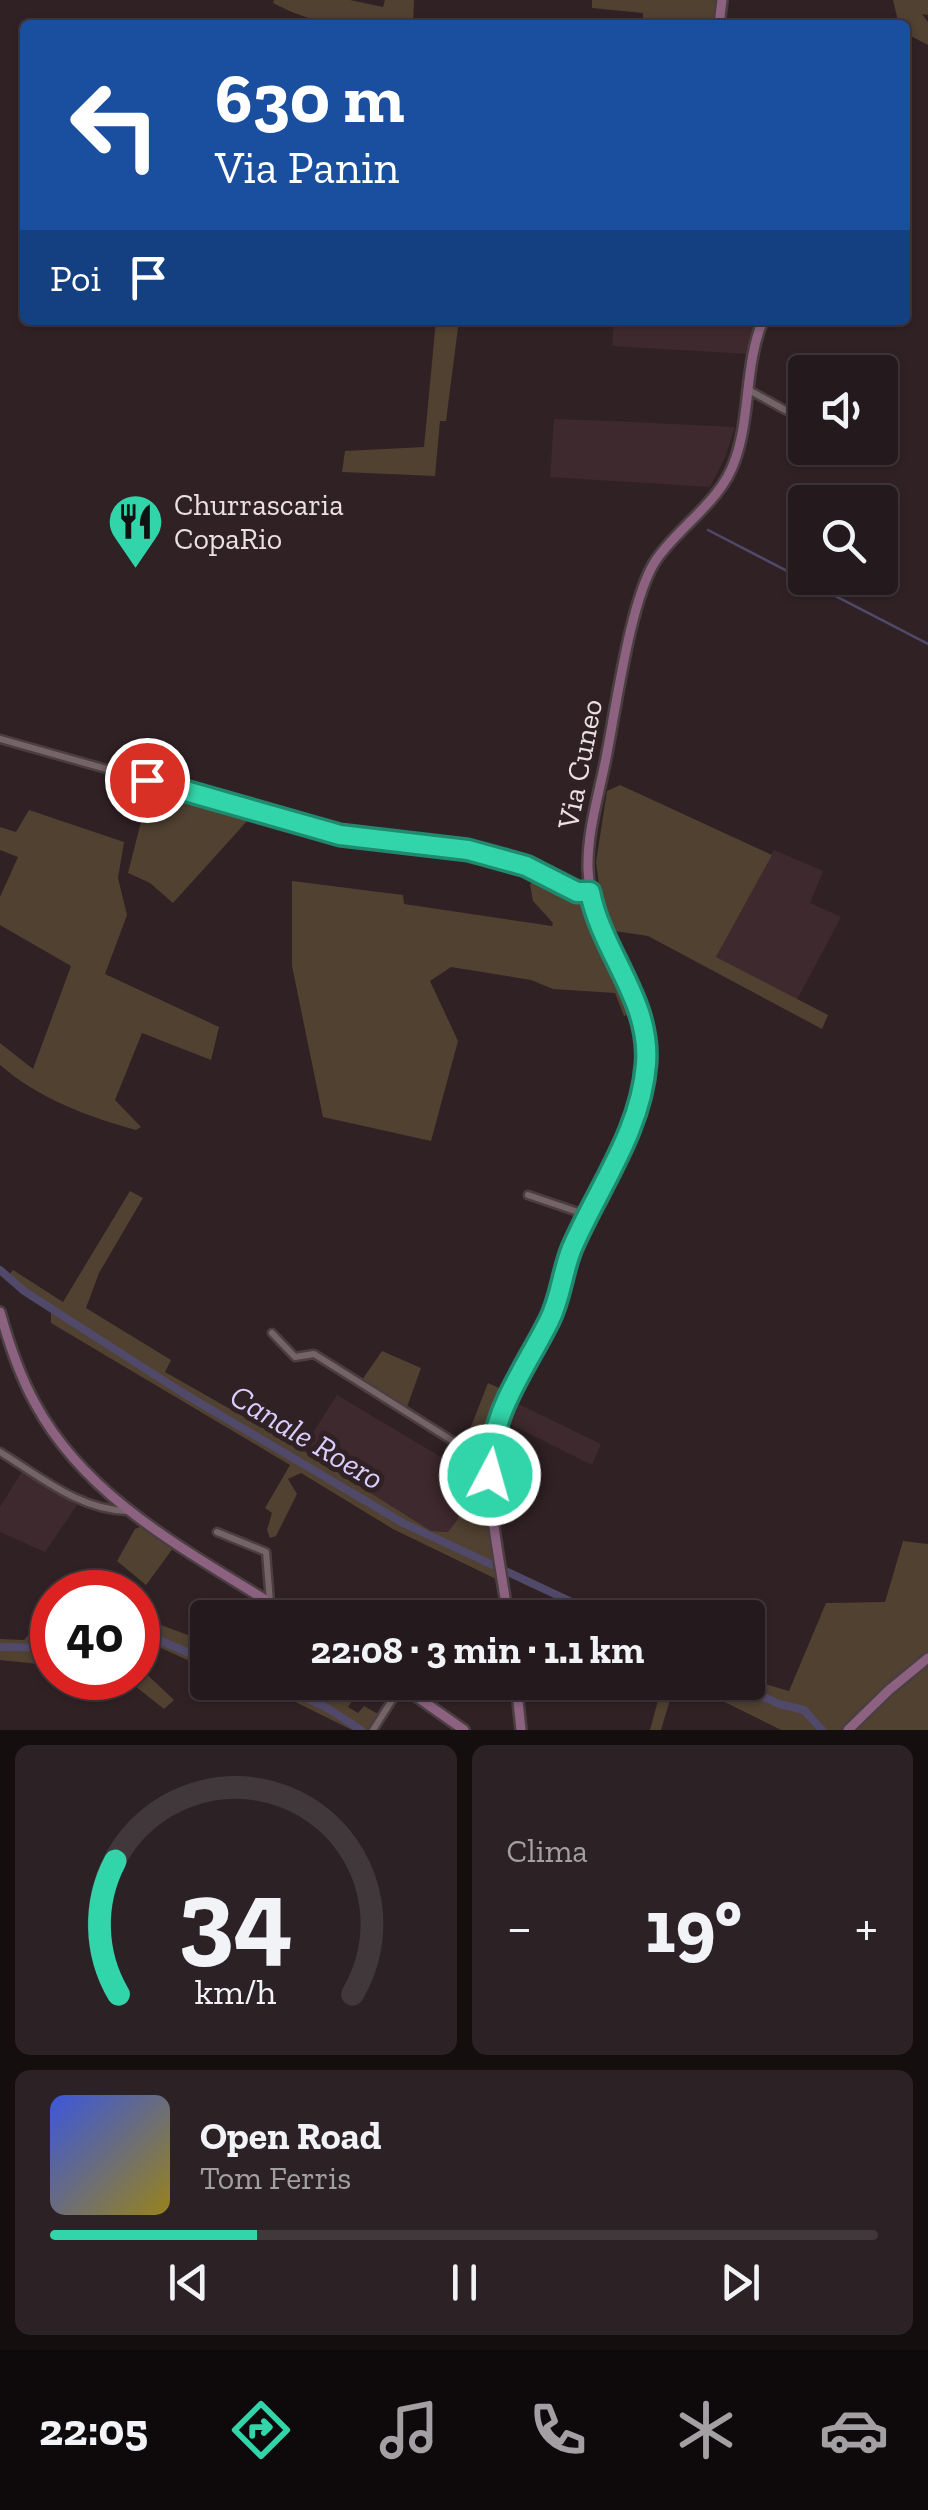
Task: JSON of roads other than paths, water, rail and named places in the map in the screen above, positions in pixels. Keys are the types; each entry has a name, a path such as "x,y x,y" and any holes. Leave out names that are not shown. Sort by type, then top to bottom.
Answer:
{"street":[{"name":"Via Cuneo","path":"506,1600 490,1460 494,1427 553,1314 566,1264 635,1117 646,1062 638,1006 602,932 590,892 588,854 632,628 654,562 713,499 727,478 740,441 752,353 761,325"},
{"path":"746,389 788,412"},
{"path":"0,740 340,835 468,850 526,866 577,892 590,892"},
{"path":"528,1195 578,1212 591,1210"},
{"path":"578,1212 584,1225"},
{"path":"0,1312 24,1382 52,1431 91,1478 129,1511 267,1600"},
{"path":"272,1332 295,1357 314,1354 480,1458 490,1460"},
{"path":"0,1452 77,1499 98,1508 129,1511"},
{"path":"217,1532 266,1552 270,1600"},
{"path":"844,1730 928,1658"},
{"path":"856,1730 882,1705 888,1690"},
{"path":"374,1730 390,1700"},
{"path":"422,1700 464,1730"},
{"path":"518,1700 521,1730"}],"waterway":[{"path":"724,20 727,0"},
{"path":"751,396 751,413"},
{"path":"708,530 928,644"},
{"name":"Canale Roero","path":"0,1270 24,1291 183,1393 403,1523 568,1600"},
{"path":"160,1640 190,1653"},
{"path":"0,1647 30,1648"},
{"name":"Canale Roero","path":"765,1697 804,1710 822,1730"},
{"path":"310,1700 361,1730"}],"place":[{"name":"Churrascaria CopaRio","path":"135,571"}]}
